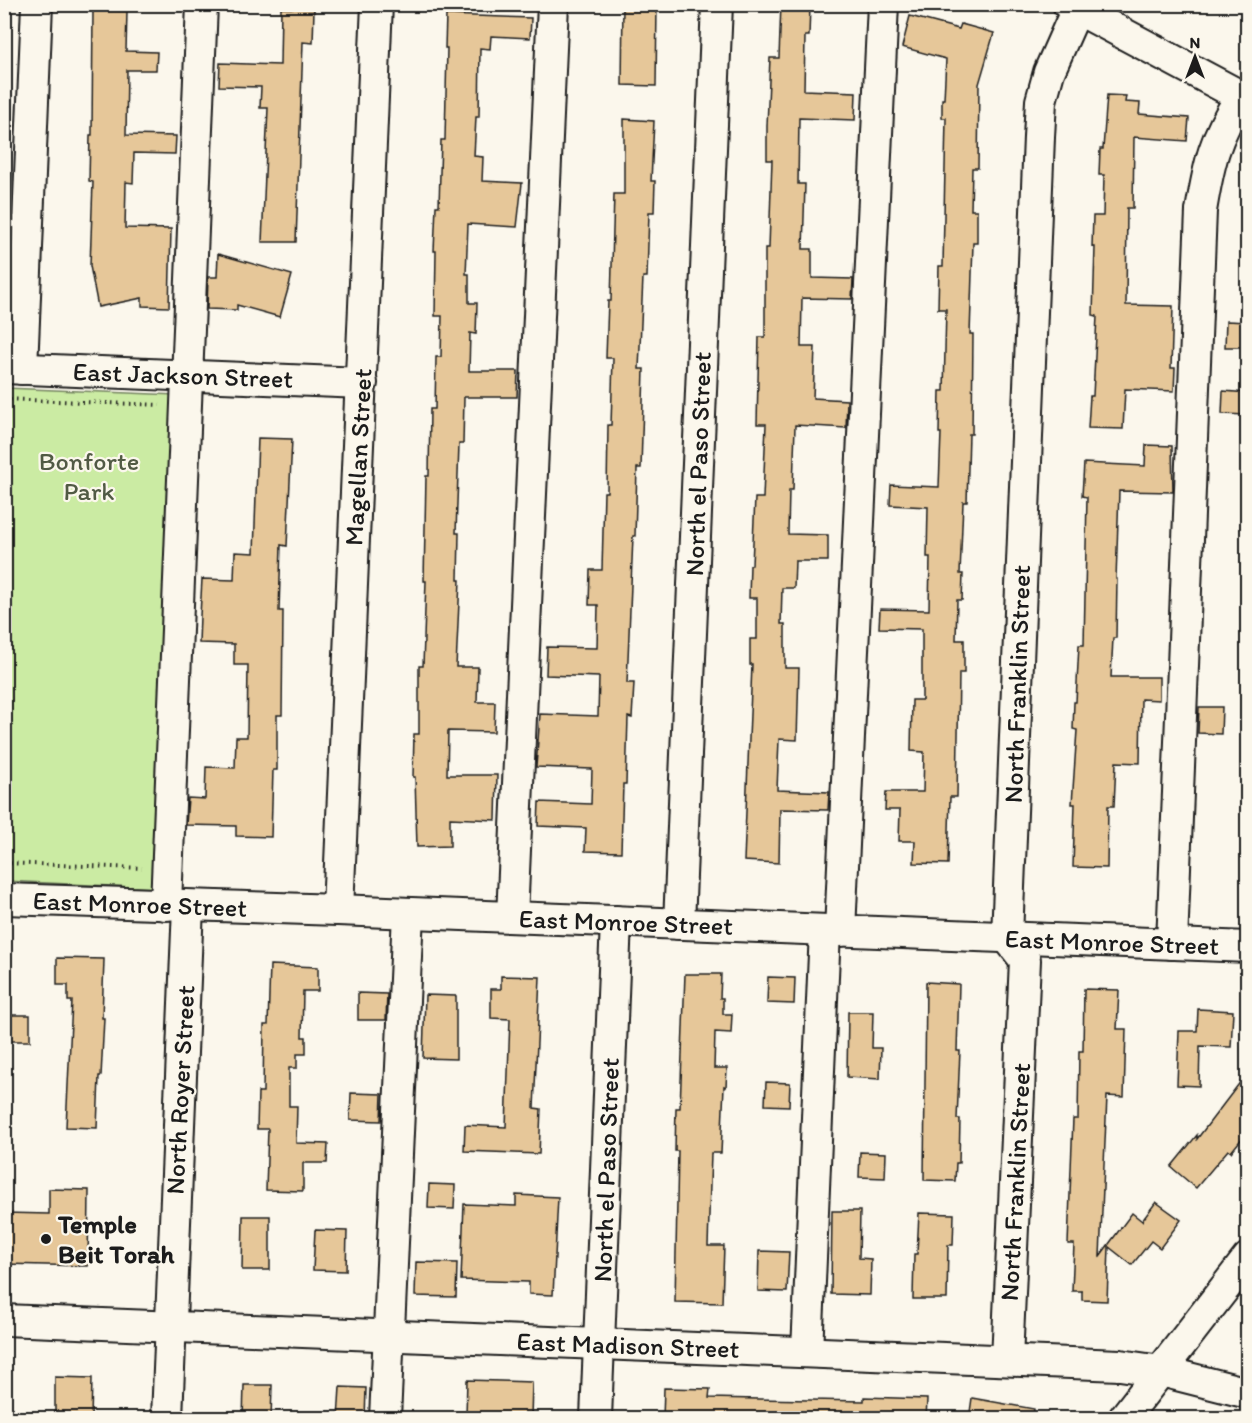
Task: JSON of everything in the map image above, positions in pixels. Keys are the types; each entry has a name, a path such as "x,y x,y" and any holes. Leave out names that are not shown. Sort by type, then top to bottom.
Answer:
{"street":[{"path":"13,368 38,4"},
{"name":"North Royer Street","path":"167,1419 185,406 202,4"},
{"name":"Magellan Street","path":"338,910 377,4"},
{"path":"512,917 553,4"},
{"name":"North el Paso Street","path":"679,924 717,4"},
{"path":"807,1352 883,4"},
{"path":"1072,7 1244,98 1225,121 1210,157 1201,211 1172,944"},
{"name":"North Franklin Street","path":"1007,1360 1025,960 1007,938 1041,101 1072,7"},
{"name":"East Jackson Street","path":"13,368 362,383"},
{"name":"East Monroe Street","path":"4,899 338,910 1248,947"},
{"path":"385,1419 408,913"},
{"name":"North el Paso Street","path":"596,1419 615,921"},
{"path":"1124,1419 1248,1258"},
{"name":"East Madison Street","path":"4,1320 1120,1365 1161,1371 1248,1393"}],"path":[{"path":"4,399 185,406"},
{"path":"4,863 146,869"}],"green space":[{"name":"Bonforte Park","path":"5,388 177,395 156,888 5,881"}],"building":[{"path":"623,4 657,4 656,86 622,85"},
{"path":"781,4 810,4 809,36 805,36 804,90 856,92 855,120 799,118 798,184 805,184 803,249 812,249 812,278 853,279 852,299 802,298 801,347 815,347 813,398 847,400 846,428 795,425 793,490 789,490 788,534 828,535 828,561 795,561 794,588 782,588 781,624 785,624 785,668 799,668 797,740 779,739 777,790 829,792 828,810 780,809 779,863 744,861 752,665 750,665 750,639 757,639 757,598 749,598 750,565 752,565 755,498 763,498 766,424 757,424 759,337 765,337 765,248 769,248 772,160 767,160 767,126 770,58 779,58"},
{"path":"281,8 314,9 313,43 303,42 296,242 262,242 268,108 260,108 261,87 219,86 220,63 280,65"},
{"path":"93,9 127,11 126,51 157,52 156,70 127,70 126,135 176,136 175,154 134,153 133,183 126,182 125,228 171,229 169,307 142,306 142,298 98,307 90,266 93,182 89,181 90,135 92,135"},
{"path":"446,15 531,18 530,38 491,36 490,49 480,48 479,117 476,117 474,156 483,157 482,181 522,183 517,227 468,224 466,274 469,274 469,303 477,303 476,334 470,333 469,371 518,371 517,397 464,397 463,444 459,444 456,533 459,533 458,580 460,580 456,667 478,667 477,702 495,702 494,732 448,731 447,775 497,775 496,820 450,818 450,846 417,847 415,777 413,777 414,734 419,734 419,666 423,666 426,476 429,476 430,409 435,409 436,357 441,357 442,316 435,316 436,251 434,251 436,206 439,206 441,140 445,140"},
{"path":"910,16 959,29 961,24 994,33 979,84 978,168 972,168 971,210 977,210 977,243 973,243 970,334 973,334 972,434 969,434 967,502 963,502 960,574 963,574 962,600 957,600 956,640 964,640 964,673 959,673 957,797 950,797 948,864 914,863 915,841 899,841 900,810 885,810 886,792 923,792 924,752 911,751 912,700 922,700 922,629 879,628 880,609 929,610 930,557 927,557 928,507 890,505 891,485 939,487 940,391 944,391 946,309 938,309 939,266 943,266 946,118 942,118 942,99 944,99 946,59 902,47"},
{"path":"1107,95 1126,96 1125,102 1140,103 1139,114 1189,118 1187,141 1134,137 1133,208 1127,208 1126,305 1173,306 1171,368 1175,368 1174,391 1125,389 1123,429 1088,428 1090,396 1093,396 1097,316 1093,315 1095,247 1092,247 1093,216 1103,216 1104,175 1099,175"},
{"path":"624,119 654,121 651,181 655,181 654,212 649,212 647,277 643,277 639,369 644,369 641,468 637,468 627,683 634,683 632,718 628,717 621,852 585,851 586,828 538,826 539,802 591,804 592,769 536,767 540,714 598,716 599,677 546,675 547,647 597,648 598,605 589,605 590,570 602,570 604,492 607,492 608,425 611,425 613,358 606,358 608,301 611,301 614,194 624,194"},
{"path":"218,254 292,275 280,317 237,305 237,310 207,309 208,277 217,277"},
{"path":"1226,321 1248,322 1248,347 1225,347"},
{"path":"1223,391 1248,393 1248,415 1222,414"},
{"path":"258,438 292,439 287,546 281,545 279,611 283,611 282,715 277,715 277,770 273,770 271,837 236,836 236,826 186,825 188,798 205,799 206,767 235,768 236,737 247,737 248,665 234,665 234,644 199,643 202,579 234,580 235,552 254,553"},
{"path":"1146,445 1172,446 1173,492 1119,491 1116,638 1113,638 1111,677 1159,677 1159,700 1141,699 1140,763 1116,762 1114,806 1108,806 1107,868 1073,867 1075,804 1072,804 1077,730 1073,729 1074,702 1076,702 1079,645 1084,645 1087,497 1082,496 1084,463 1145,466"},
{"path":"1199,707 1222,707 1221,734 1198,733"},
{"path":"57,958 104,959 102,1018 104,1018 97,1128 66,1127 72,1001 68,1001 68,985 57,985"},
{"path":"270,965 318,967 318,991 303,991 302,1037 306,1037 306,1054 297,1054 297,1068 289,1068 289,1106 297,1106 296,1143 328,1144 327,1163 303,1163 303,1191 266,1190 268,1129 257,1129 258,1092 263,1092 264,1025 268,1025"},
{"path":"685,974 721,974 720,998 723,998 723,1014 732,1014 731,1033 715,1032 714,1068 727,1068 721,1153 711,1153 708,1246 724,1246 722,1303 675,1302 678,1151 675,1151 676,1108 680,1108"},
{"path":"501,976 540,977 534,1108 541,1109 539,1154 464,1151 465,1125 506,1127 510,1019 491,1018 491,989 501,989"},
{"path":"768,977 795,978 794,1004 767,1003"},
{"path":"926,982 959,984 957,1051 960,1051 957,1119 960,1119 959,1163 956,1163 955,1181 924,1180"},
{"path":"1084,989 1119,990 1117,1029 1126,1029 1124,1097 1107,1096 1100,1256 1132,1213 1142,1221 1156,1202 1181,1220 1160,1248 1151,1241 1132,1265 1109,1247 1107,1301 1082,1300 1082,1291 1072,1291 1074,1244 1068,1244 1073,1119 1078,1119 1079,1051 1083,1051"},
{"path":"358,993 387,994 386,1020 358,1020"},
{"path":"425,995 456,996 456,1059 423,1058"},
{"path":"1198,1009 1233,1011 1231,1047 1200,1046 1199,1086 1177,1085 1179,1031 1197,1031"},
{"path":"848,1012 873,1012 872,1048 881,1048 880,1079 847,1077"},
{"path":"4,1015 30,1015 30,1041 4,1041"},
{"path":"1248,1072 1248,1131 1231,1152 1228,1150 1196,1188 1171,1167 1197,1135 1197,1139"},
{"path":"766,1082 790,1083 789,1106 765,1105"},
{"path":"351,1093 382,1094 381,1121 350,1120"},
{"path":"860,1152 886,1153 885,1178 859,1177"},
{"path":"429,1184 455,1185 454,1209 428,1208"},
{"name":"Temple Beit Torah","path":"49,1189 89,1190 88,1266 4,1264 4,1213 49,1214"},
{"path":"516,1195 558,1197 553,1295 529,1294 529,1282 461,1280 464,1204 516,1206"},
{"path":"832,1211 860,1211 859,1258 871,1259 870,1295 831,1294"},
{"path":"919,1213 954,1214 953,1245 948,1245 947,1299 913,1299 914,1254 917,1254"},
{"path":"243,1216 270,1216 270,1270 242,1270"},
{"path":"315,1230 347,1231 346,1271 313,1270"},
{"path":"759,1251 789,1252 787,1292 758,1291"},
{"path":"416,1262 457,1263 456,1297 415,1296"},
{"path":"55,1377 92,1378 91,1419 55,1419"},
{"path":"467,1380 532,1382 531,1418 466,1416"},
{"path":"244,1385 272,1385 271,1419 243,1419"},
{"path":"340,1387 366,1388 365,1419 338,1419"},
{"path":"664,1388 710,1389 709,1398 864,1401 864,1397 927,1399 926,1419 663,1419"},
{"path":"972,1398 1034,1409 1033,1419 969,1419"}],"place":[{"name":"Temple Beit Torah","path":"46,1239"}]}
